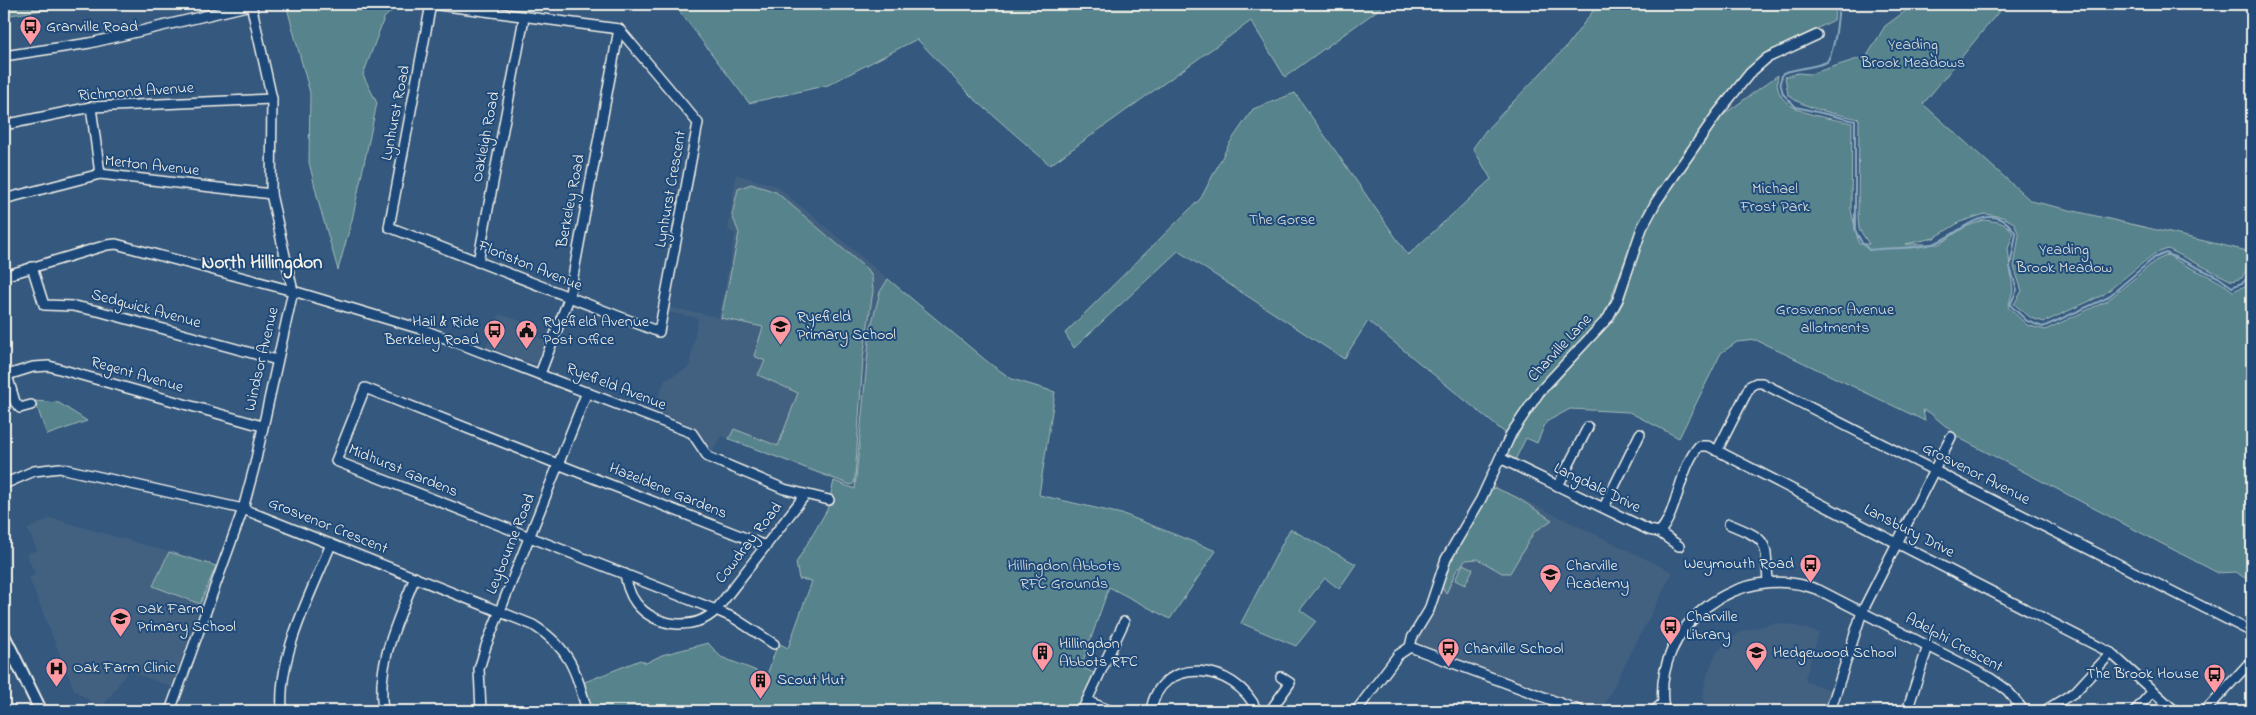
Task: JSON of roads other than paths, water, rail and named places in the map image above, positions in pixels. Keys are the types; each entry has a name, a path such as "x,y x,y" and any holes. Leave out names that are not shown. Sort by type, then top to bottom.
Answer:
{"main road":[{"path":"4,636 41,711"}],"street":[{"path":"4,56 90,43 251,4"},
{"name":"Windsor Avenue","path":"170,711 243,509 293,291 271,194 272,99 251,4"},
{"path":"432,4 524,18 619,29"},
{"name":"Lynhurst Road","path":"389,227 432,4"},
{"name":"Oakleigh Road","path":"478,262 524,18"},
{"name":"Berkeley Road","path":"540,374 569,298 619,29"},
{"name":"Lynhurst Crescent","path":"619,29 698,123 659,332"},
{"name":"Charville Lane","path":"1356,711 1398,655 1410,646 1412,638 1429,610 1446,559 1481,499 1517,422 1532,401 1608,318 1618,299 1646,220 1717,114 1750,73 1767,58 1818,35"},
{"name":"Richmond Avenue","path":"4,125 90,107 272,99"},
{"path":"90,107 100,174"},
{"name":"Merton Avenue","path":"4,199 100,174 271,194"},
{"name":"Floriston Avenue","path":"389,227 659,332"},
{"name":"Ryefield Avenue","path":"4,276 107,245 116,244 293,291 424,330 587,392 692,433 708,457 784,489 829,500"},
{"name":"Sedgwick Avenue","path":"32,267 44,305 73,306 277,360"},
{"name":"Regent Avenue","path":"6,376 33,368 49,366 262,426"},
{"path":"6,376 15,402 20,408 31,405"},
{"name":"Grosvenor Avenue","path":"1718,451 1750,386 1760,382 1935,469 2252,632"},
{"name":"Midhurst Gardens","path":"530,537 336,462 365,388 559,464"},
{"name":"Leybourne Road","path":"481,711 479,669 500,611 587,392"},
{"path":"1558,486 1588,427"},
{"path":"1604,507 1640,434"},
{"path":"1830,711 1862,612 1952,437"},
{"name":"Lansbury Drive","path":"1659,532 1666,522 1679,484 1696,448 1703,445 1898,542 2111,653 2175,711"},
{"name":"Langdale Drive","path":"1500,458 1650,530 1659,532 1679,546"},
{"name":"Hazeldene Gardens","path":"559,464 766,546"},
{"name":"Grosvenor Crescent","path":"4,484 34,471 60,468 243,509 534,625 562,647 577,675 587,711"},
{"name":"Cowdray Road","path":"716,610 805,495"},
{"path":"1729,524 1757,535 1764,542 1768,582"},
{"path":"530,537 716,610 734,618 774,644"},
{"path":"282,711 280,693 285,663 331,544"},
{"path":"624,574 631,596 637,604 660,620 675,624 692,624 710,616 716,610"},
{"path":"383,711 382,669 388,646 415,577"},
{"name":"Adelphi Crescent","path":"1664,707 1668,663 1676,643 1689,624 1707,606 1726,594 1750,585 1768,582 1792,583 1813,588 1862,612 1996,682 2012,695 2024,711"},
{"path":"1082,711 1124,622"},
{"path":"1410,646 1581,711"},
{"path":"1907,711 1928,646"},
{"path":"2044,711 2075,692 2111,653"},
{"path":"2205,711 2252,660"},
{"path":"1151,711 1156,693 1164,683 1177,676 1204,672 1223,676 1239,685 1251,699 1257,711"},
{"path":"1270,711 1290,682 1281,676"},
{"path":"2136,711 2153,691"},
{"path":"1087,700 1111,711"},
{"path":"1654,711 1664,707"}],"waterway":[{"path":"1839,4 1834,42 1827,62 1783,73 1780,82 1783,94 1796,107 1855,121 1855,230 1862,243 1869,250 1911,248 1927,245 1945,238 1976,220 1987,217 1997,218 2007,223 2016,234 2010,267 2017,290 2010,305 2027,321 2043,327 2107,298 2154,258 2166,253 2218,277 2232,287 2244,282 2252,269"}],"place":[{"name":"Granville Road","path":"30,46"},
{"name":"Ryefield Primary School","path":"781,345"},
{"name":"Hail & Ride Berkeley Road","path":"495,350"},
{"name":"Ryefield Avenue Post Office","path":"527,350"},
{"name":"Weymouth Road","path":"1810,583"},
{"name":"Charville Academy","path":"1550,594"},
{"name":"Oak Farm Primary School","path":"121,637"},
{"name":"Charville Library","path":"1670,645"},
{"name":"Charville School","path":"1448,668"},
{"name":"Hillingdon Abbots RFC","path":"1043,672"},
{"name":"Hedgewood School","path":"1757,672"},
{"name":"Oak Farm Clinic","path":"57,687"},
{"name":"The Brook House","path":"2215,693"},
{"name":"Scout Hut","path":"761,699"}],"district":[{"name":"North Hillingdon","path":"262,263"}],"park label":[{"name":"Yeading Brook Meadows","path":"1913,54"},
{"name":"Michael Frost Park","path":"1775,198"},
{"name":"The Gorse","path":"1282,220"},
{"name":"Yeading Brook Meadow","path":"2064,259"},
{"name":"Grosvenor Avenue allotments","path":"1835,319"},
{"name":"Hillingdon Abbots RFC Grounds","path":"1064,575"}]}
